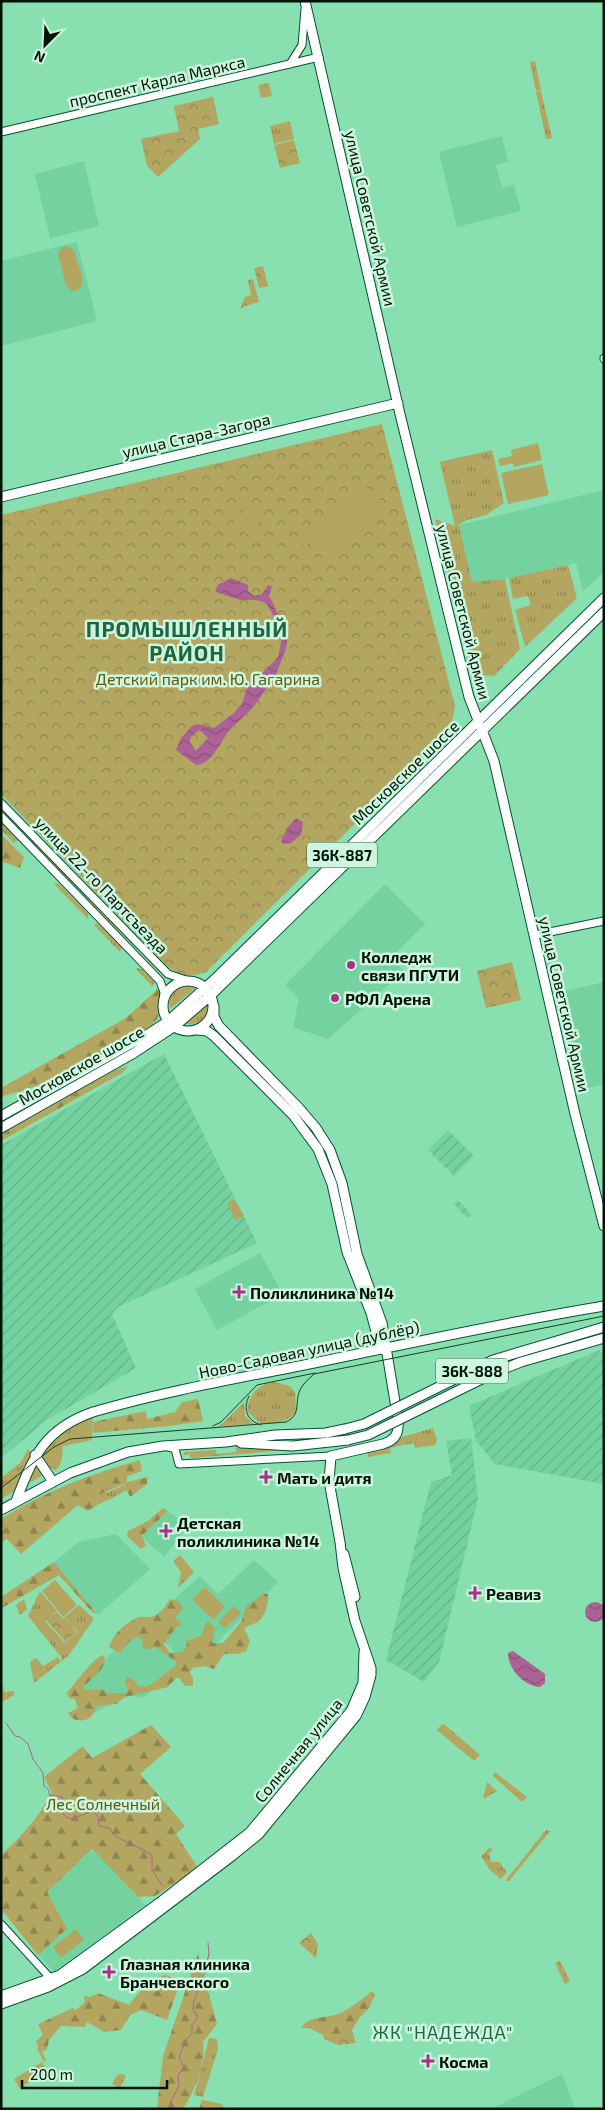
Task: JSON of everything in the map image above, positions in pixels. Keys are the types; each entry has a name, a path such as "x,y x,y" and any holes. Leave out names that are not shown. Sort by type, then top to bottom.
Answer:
{"main road":[{"name":"улица Советской Армии","path":"306,2 398,403 469,697 479,727 494,761 577,1122 604,1226"},
{"name":"улица Стара-Загора","path":"1,497 398,403"},
{"name":"Московское шоссе","path":"479,727 604,598"},
{"name":"Московское шоссе","path":"1,1128 134,1053 171,1024 209,991 604,605"},
{"name":"Московское шоссе","path":"479,727 604,612"},
{"path":"364,1649 349,1566 340,1542 329,1481 332,1456 391,1441 397,1436 399,1428 382,1323 354,1245 342,1183 330,1150 316,1128 219,1026 214,1017 214,1006 209,991 196,982 186,980 173,985 163,1002 164,1014 171,1024 184,1030 207,1031 214,1036 293,1115 315,1144 325,1162 332,1184 346,1252 369,1308 378,1339 385,1348"},
{"path":"196,1030 208,1021 214,1006"},
{"name":"Московское шоссе","path":"1,1116 150,1033 171,1024"},
{"name":"Московское шоссе","path":"1,1122 120,1056 171,1024"},
{"name":"Ново-Садовая улица (дублёр)","path":"16,1500 31,1462 42,1444 63,1426 78,1417 92,1412 181,1390 528,1319 604,1306"},
{"name":"36К-888","path":"1,1510 16,1500 53,1482 117,1455 163,1446 226,1442 275,1435 336,1432 364,1424 493,1360 604,1327"},
{"name":"36К-888","path":"226,1442 293,1446 338,1442 368,1435 498,1371 521,1362 604,1338"},
{"path":"35,1455 53,1482"},
{"name":"Солнечная улица","path":"1,1996 52,1980 160,1902 250,1832 351,1711 363,1683 364,1649"},
{"name":"Солнечная улица","path":"1,2004 54,1984 83,1969 259,1834 338,1739 361,1707 371,1675 369,1660 364,1649"}],"street":[{"path":"290,64 302,45 306,2"},
{"name":"проспект Карла Маркса","path":"1,132 319,57"},
{"name":"улица 22-го Партсъезда","path":"1,803 168,974 186,980"},
{"name":"улица 22-го Партсъезда","path":"1,816 160,981 164,992 163,1002"},
{"path":"15,831 22,824"},
{"path":"26,842 33,836"},
{"path":"534,936 604,921"},
{"path":"163,1446 175,1449 179,1464 332,1456"},
{"path":"1,1924 52,1980"}],"shaded area":[{"path":"502,136 508,162 496,165 502,188 514,185 521,211 457,227 439,152"},
{"path":"84,161 99,226 50,238 35,174"},
{"path":"77,242 97,321 1,346 1,261"},
{"path":"604,490 604,572 583,591 576,563 509,578 472,583 459,525"},
{"name":"Колледж связи ПГУТИ","path":"385,884 425,924 391,958 404,971 328,1039 293,1027 299,999 285,985"},
{"path":"604,982 604,1084 579,1090 556,993"},
{"path":"164,1054 257,1243 118,1307 112,1314 136,1368 47,1420 1,1458 1,1145"},
{"path":"448,1130 474,1156 454,1176 428,1150"},
{"path":"458,1200 472,1215 467,1218 454,1204"},
{"name":"Поликлиника №14","path":"260,1253 283,1294 217,1330 195,1289"},
{"path":"599,1350 604,1355 604,1484 495,1464 476,1441 469,1406"},
{"path":"471,1438 478,1499 439,1662 424,1682 386,1660 431,1482 452,1475 446,1441"},
{"name":"Детская поликлиника №14","path":"168,1511 188,1526 164,1557 142,1537"},
{"path":"116,1534 150,1569 98,1615 54,1562 79,1542"},
{"path":"254,1560 278,1582 190,1669 147,1623 200,1576 218,1594"},
{"path":"137,1625 181,1668 142,1698 130,1695 94,1713 80,1688"},
{"path":"93,1849 145,1905 54,1972 38,1955 67,1929 47,1892"},
{"path":"562,2074 575,2109 491,2109"}],"green space":[{"path":"535,61 541,90 536,91 530,62"},
{"path":"269,83 272,96 261,98 258,85"},
{"path":"541,91 552,138 546,139 536,92"},
{"path":"213,97 219,124 198,129 200,139 158,177 147,166 141,139 179,131 174,106"},
{"path":"290,121 294,139 274,144 270,126"},
{"path":"294,140 300,163 280,168 274,145"},
{"path":"67,246 74,251 82,275 81,287 78,290 72,291 66,286 58,254 62,247"},
{"path":"263,266 268,286 259,288 254,268"},
{"path":"253,279 259,302 240,309 245,297 251,295 248,280"},
{"name":"Детский парк им. Ю. Гагарина","path":"382,424 455,706 451,728 206,972 195,975 178,973 168,967 1,794 1,515"},
{"path":"538,443 542,460 514,467 513,463 500,466 498,459 512,456 511,450"},
{"path":"492,450 504,503 486,515 467,520 456,526 459,525 472,582 505,579 520,649 494,676 473,674 435,519 455,526 440,462"},
{"path":"542,464 549,495 508,504 501,473"},
{"path":"358,487 370,489 378,496 380,501 381,512 379,518 320,572 318,569 324,563 312,559 305,552 303,547 304,536 307,530 346,494","holes":["360,490 367,491 376,498 378,505 373,519 368,526 331,557 327,559 314,557 306,543 309,534 339,504"]},
{"path":"356,492 376,515 329,556 309,534"},
{"path":"249,504 264,516 256,525 241,513"},
{"path":"240,513 256,526 248,535 233,523"},
{"path":"568,565 577,598 525,647 515,610 531,605 528,596 513,599 509,578"},
{"path":"1,823 18,840 14,843 1,830"},
{"path":"1,834 24,857 20,868 1,861"},
{"path":"33,840 168,983 31,842"},
{"path":"58,883 88,913 88,919 54,884"},
{"path":"97,923 122,947 120,952 94,925"},
{"path":"512,962 521,1000 486,1008 477,971"},
{"path":"136,969 143,970 155,983 152,986"},
{"path":"188,984 197,987 170,1009 171,996 175,989"},
{"path":"160,987 161,1008 158,1017 152,1025 59,1079 1,1097 1,1088 126,1018"},
{"path":"208,1002 208,1012 203,1020 194,1024 184,1023"},
{"path":"128,1066 122,1073 1,1141 1,1134 115,1070"},
{"path":"234,1199 244,1216 236,1220 227,1204"},
{"path":"274,1382 290,1386 295,1392 296,1412 285,1420 262,1424 247,1411 248,1405 255,1391 263,1385"},
{"path":"198,1399 203,1421 93,1433 93,1422 146,1411 147,1419 175,1412 182,1402"},
{"path":"244,1402 245,1416 254,1424 218,1426 223,1423"},
{"path":"93,1412 92,1440 63,1446 62,1459 58,1468 56,1470 48,1467 38,1451 55,1433"},
{"path":"433,1428 437,1440 435,1445 415,1448 414,1443 390,1448 391,1453 368,1457 367,1447"},
{"path":"310,1442 301,1449 191,1458 190,1454 184,1455 184,1452 216,1450 216,1454 236,1452 236,1448"},
{"path":"28,1449 43,1471 41,1476 1,1499 1,1478 21,1462"},
{"path":"140,1460 142,1471 127,1476 127,1482 148,1477 147,1484 130,1497 124,1484 96,1496 97,1505 88,1511 78,1505 21,1554 7,1539 1,1543 1,1519 34,1500 69,1484"},
{"path":"124,1485 127,1490 111,1499 109,1496 110,1499 97,1505 96,1496"},
{"path":"163,1508 168,1511 142,1536 146,1546 141,1549 127,1536 128,1531 148,1521"},
{"path":"180,1555 194,1572 178,1588 181,1572 173,1561"},
{"path":"54,1562 97,1614 92,1612 59,1575 2,1608 1,1597"},
{"path":"55,1580 77,1605 63,1617 42,1591"},
{"path":"205,1587 225,1607 213,1620 192,1599"},
{"path":"40,1591 57,1611 45,1621 64,1642 78,1632 65,1617 79,1605 94,1619 69,1655 34,1683 30,1662 36,1658 43,1666 58,1657 60,1661 62,1658 28,1616"},
{"path":"263,1594 268,1594 268,1597 263,1616 257,1622 244,1628 250,1641 246,1651 238,1654 224,1654 214,1669 204,1666 192,1668 190,1673 193,1678 193,1686 185,1686 179,1678 176,1678 168,1687 125,1697 116,1704 97,1706 91,1717 85,1720 75,1719 68,1713 78,1708 75,1699 69,1698 67,1693 90,1666 104,1655 104,1664 83,1688 85,1690 102,1689 108,1693 126,1693 128,1690 125,1682 127,1677 134,1680 138,1686 148,1686 175,1667 176,1662 156,1647 146,1650 142,1645 143,1640 141,1638 131,1640 119,1653 109,1647 117,1633 129,1622 139,1617 157,1615 164,1609 170,1599 180,1602 183,1609 175,1618 182,1624 174,1630 164,1644 170,1653 182,1652 186,1647 187,1641 202,1635 208,1621 215,1628 212,1643 223,1643 241,1622 246,1607"},
{"path":"24,1599 27,1609 20,1615 16,1605"},
{"path":"234,1606 241,1613 225,1628 218,1622"},
{"path":"57,1612 63,1619 65,1617 77,1632 65,1641 46,1620"},
{"path":"1,1678 4,1692 14,1691 14,1695 1,1703"},
{"path":"442,1724 480,1755 474,1761 437,1730"},
{"name":"Лес Солнечный","path":"151,1725 171,1747 140,1774 185,1826 176,1834 198,1868 155,1896 138,1897 92,1849 47,1892 67,1929 38,1955 1,1909 1,1855 16,1841 42,1810 52,1792 44,1777 83,1746 92,1758"},
{"path":"495,1772 527,1797 522,1802 493,1776"},
{"path":"487,1782 497,1791 483,1799"},
{"path":"546,1830 550,1831 509,1881 505,1881"},
{"path":"490,1847 493,1850 489,1853 491,1862 499,1862 507,1872 501,1879 490,1870 481,1856"},
{"path":"76,1929 84,1940 61,1958 53,1947"},
{"path":"311,1933 318,1944 316,1958 299,1943"},
{"path":"198,1954 217,2024 203,2042 201,2068 191,2095 183,2109 159,2109 157,2108 163,2056"},
{"path":"560,1961 570,1981 565,1984 555,1963"},
{"path":"165,1975 181,1980 167,2020 141,2010 130,2015 121,2030 104,2032 87,2022 85,2027 61,2026 49,2040 47,2049 42,2052 46,2060 44,2062 37,2049 36,2041 43,2035 38,2024 73,2008 76,2010 85,2002 84,1996 90,1997 98,1993 129,2005 145,1987"},
{"path":"372,1991 375,1995 369,2008 359,2018 351,2032 338,2036 323,2035 309,2028 301,2028 313,2019 333,2016 342,2012"},
{"path":"352,2031 356,2043 338,2045 324,2039 323,2035 339,2036"},
{"path":"209,2038 217,2039 218,2049 203,2097 194,2095"},
{"path":"42,2062 47,2072 19,2088 14,2079"},
{"path":"122,2074 126,2076 120,2088 112,2084 117,2075"},
{"path":"202,2100 222,2104 224,2109 199,2109"}],"water":[{"path":"231,578 248,585 248,591 254,596 262,594 268,585 272,586 269,596 288,634 286,649 274,679 259,700 228,732 211,757 196,765 176,750 181,738 192,726 198,724 214,728 234,713 242,704 246,690 278,657 282,638 280,627 266,603 256,600 240,600 216,592 215,590 219,584","holes":["200,730 208,738 196,751 190,742 190,737"]},
{"path":"296,818 303,822 301,835 291,843 283,844 281,841 287,828"},
{"path":"595,1602 602,1605 605,1612 602,1619 595,1622 588,1619 585,1612 588,1605"},
{"path":"513,1651 545,1674 545,1683 540,1687 534,1686 518,1676 509,1659 508,1653"}],"waterway":[{"path":"6,1723 15,1736 20,1737 28,1744 33,1759 43,1773 44,1786 49,1790 49,1795 62,1797 64,1803 61,1810 66,1817 72,1819 93,1811 98,1816 99,1826 109,1828 115,1836 152,1856 152,1870 163,1886"},
{"path":"172,2109 170,2103 179,2086 178,2075 184,2068 179,2057 187,2039 192,2034 192,2025 198,2017 193,2009 194,2000 197,1993 197,1985 205,1973 209,1953 208,1943"}],"tram line":[{"path":"1,1488 54,1447 70,1439 286,1422 296,1412 298,1395 301,1388 314,1374 604,1316"},
{"path":"213,1426 221,1422 257,1385 315,1373"},
{"path":"249,1396 246,1405 247,1414 252,1420 261,1425"}],"place":[{"name":"Колледж связи ПГУТИ","path":"351,965"},
{"name":"РФЛ Арена","path":"335,998"},
{"name":"Поликлиника №14","path":"239,1292"},
{"name":"Мать и дитя","path":"266,1477"},
{"name":"Детская поликлиника №14","path":"166,1531"},
{"name":"Реавиз","path":"475,1593"},
{"name":"Глазная клиника Бранчевского","path":"109,1972"},
{"name":"Косма","path":"428,2061"}],"district":[{"name":"ПРОМЫШЛЕННЫЙ РАЙОН","path":"187,640"},
{"name":"ЖК \"НАДЕЖДА\"","path":"443,2032"}]}
